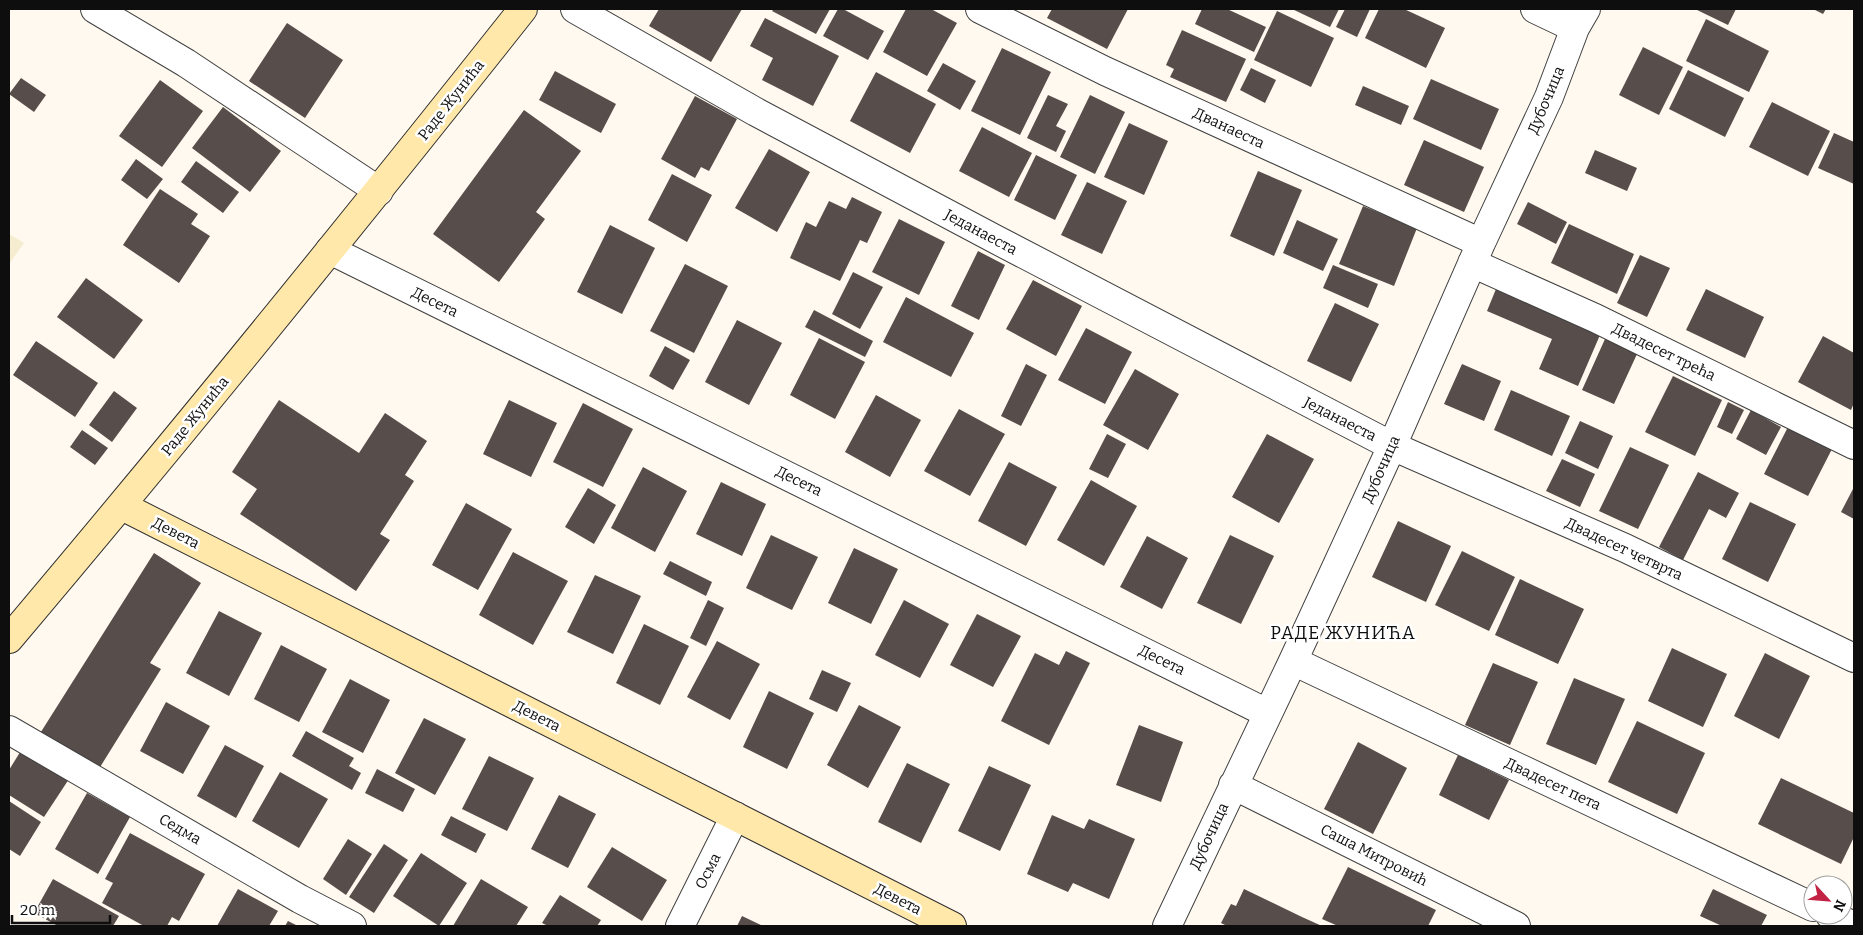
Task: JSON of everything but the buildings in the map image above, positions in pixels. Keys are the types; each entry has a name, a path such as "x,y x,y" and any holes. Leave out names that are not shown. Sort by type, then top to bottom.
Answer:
{"street":[{"path":"95,9 186,63 378,191"},
{"name":"Раде Жунића","path":"9,639 122,506 523,9"},
{"name":"Једанаеста","path":"575,9 782,125 1004,244 1392,446"},
{"name":"Дванаеста","path":"980,9 1476,253"},
{"path":"1535,9 1581,18"},
{"name":"Дубочица","path":"1167,926 1267,712 1293,661 1392,446 1476,253 1549,97 1581,18"},
{"name":"Десета","path":"330,250 1267,712"},
{"name":"Двадесет трећа","path":"1476,253 1595,318 1854,445"},
{"name":"Двадесет четврта","path":"1392,446 1625,548 1854,658"},
{"name":"Девета","path":"122,506 952,926"},
{"name":"Двадесет пета","path":"1293,661 1803,902"},
{"name":"Седма","path":"9,730 300,899 352,926"},
{"name":"Саша Митровић","path":"1233,785 1516,926"},
{"name":"Осма","path":"680,926 735,816"}],"shaded area":[{"path":"9,234 24,243 9,264"}],"district":[{"name":"РАДЕ ЖУНИЋА","path":"1343,633"}]}
